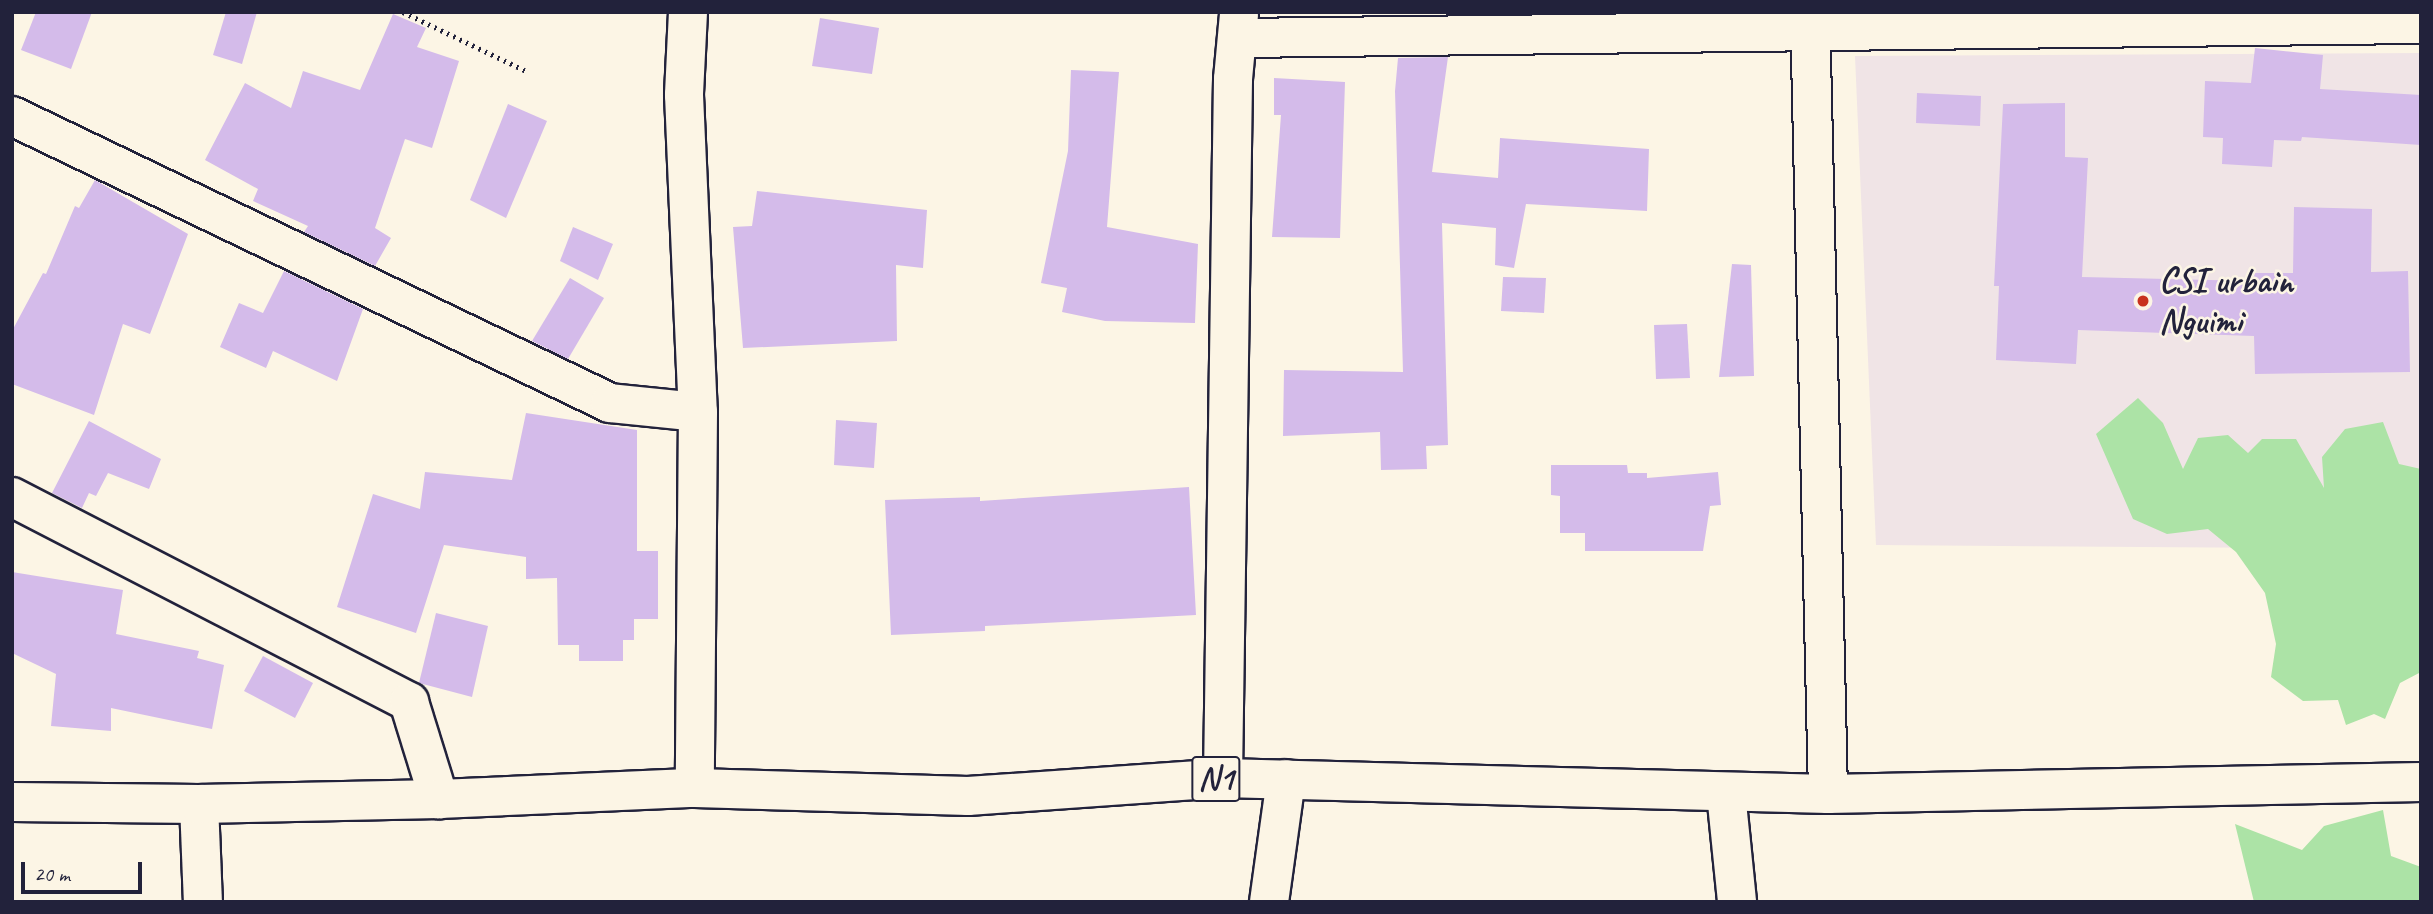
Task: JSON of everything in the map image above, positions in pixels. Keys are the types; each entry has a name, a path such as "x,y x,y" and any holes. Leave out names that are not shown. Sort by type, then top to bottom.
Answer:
{"main road":[{"path":"688,12 684,95 698,412 695,788"},
{"path":"1223,778 1233,79 1239,25 1810,22 2421,24"},
{"path":"1810,22 1828,794"},
{"path":"12,116 610,402 698,412"},
{"path":"12,498 409,702 439,799"},
{"name":"N1","path":"12,802 199,804 439,799 695,788 968,796 1223,778 1828,794 2421,782"},
{"path":"1269,902 1286,779"},
{"path":"1726,793 1737,902"},
{"path":"199,804 203,902"}],"path":[{"path":"403,12 526,71"}],"shaded area":[{"name":"CSI urbain Nguimi","path":"2421,53 2421,549 1876,545 1855,56"}],"green space":[{"path":"2138,398 2163,423 2183,469 2198,438 2228,435 2248,453 2262,439 2296,439 2324,488 2322,457 2345,429 2383,422 2399,464 2421,469 2421,672 2400,683 2385,719 2374,714 2346,725 2338,700 2303,701 2271,677 2276,644 2265,593 2236,552 2208,529 2167,534 2133,519 2096,434"},
{"path":"2383,810 2391,856 2421,867 2421,902 2254,902 2235,824 2302,850 2324,826"}],"building":[{"path":"36,12 92,12 71,69 21,50"},
{"path":"226,12 257,12 242,64 213,55"},
{"path":"393,14 426,28 417,47 459,61 432,148 405,139 375,228 391,238 375,266 304,232 308,226 253,201 258,189 205,160 245,83 291,108 303,71 360,90"},
{"path":"820,18 879,28 872,74 812,66"},
{"path":"2255,48 2323,55 2320,89 2421,95 2421,145 2302,137 2301,141 2274,140 2272,167 2222,164 2223,138 2203,137 2205,81 2251,83"},
{"path":"1448,57 1432,172 1498,178 1500,138 1649,149 1647,211 1526,204 1514,268 1495,265 1496,228 1442,223 1448,445 1426,446 1427,469 1381,470 1380,432 1283,436 1284,370 1403,372 1395,91 1398,58"},
{"path":"1071,70 1119,72 1107,227 1198,244 1195,323 1105,321 1062,312 1067,288 1041,283 1068,151"},
{"path":"1274,78 1345,82 1340,238 1272,237 1281,115 1274,115"},
{"path":"1917,93 1981,96 1980,126 1916,123"},
{"path":"2065,103 2065,157 2088,158 2082,277 2253,281 2253,273 2293,273 2294,207 2372,209 2371,272 2408,271 2410,372 2255,374 2254,336 2078,330 2076,364 1996,360 1999,286 1994,286 2003,104"},
{"path":"508,104 547,121 506,218 470,200"},
{"path":"95,180 188,234 150,334 123,324 94,415 12,384 12,331 43,273 46,274 75,206 79,208"},
{"path":"757,191 927,210 923,268 896,265 897,341 743,348 733,227 752,226"},
{"path":"573,227 613,244 598,280 560,261"},
{"path":"1732,264 1751,265 1754,376 1719,377"},
{"path":"284,271 363,309 337,381 273,351 266,368 220,347 239,303 263,313"},
{"path":"1503,277 1546,278 1544,313 1501,311"},
{"path":"570,278 604,298 568,359 532,341"},
{"path":"1687,324 1690,378 1656,379 1654,325"},
{"path":"526,413 637,430 637,551 658,551 658,619 634,619 634,640 623,640 623,661 579,661 579,645 558,645 557,578 526,579 526,557 444,545 416,633 337,607 373,494 420,509 425,472 512,480"},
{"path":"836,420 877,423 874,468 834,465"},
{"path":"89,421 161,459 149,489 108,473 96,496 89,493 82,508 52,493"},
{"path":"1551,465 1627,465 1628,473 1647,473 1647,478 1718,472 1721,505 1710,506 1703,551 1585,551 1585,533 1560,533 1560,496 1551,495"},
{"path":"1189,487 1196,615 985,626 985,631 891,635 885,500 980,497 980,501"},
{"path":"12,572 123,590 116,634 199,651 197,658 224,665 212,729 111,708 111,731 51,726 56,674 12,653"},
{"path":"436,613 488,626 472,697 419,683"},
{"path":"263,656 313,683 295,718 244,691"}],"place":[{"name":"CSI urbain Nguimi","path":"2143,301"}]}
